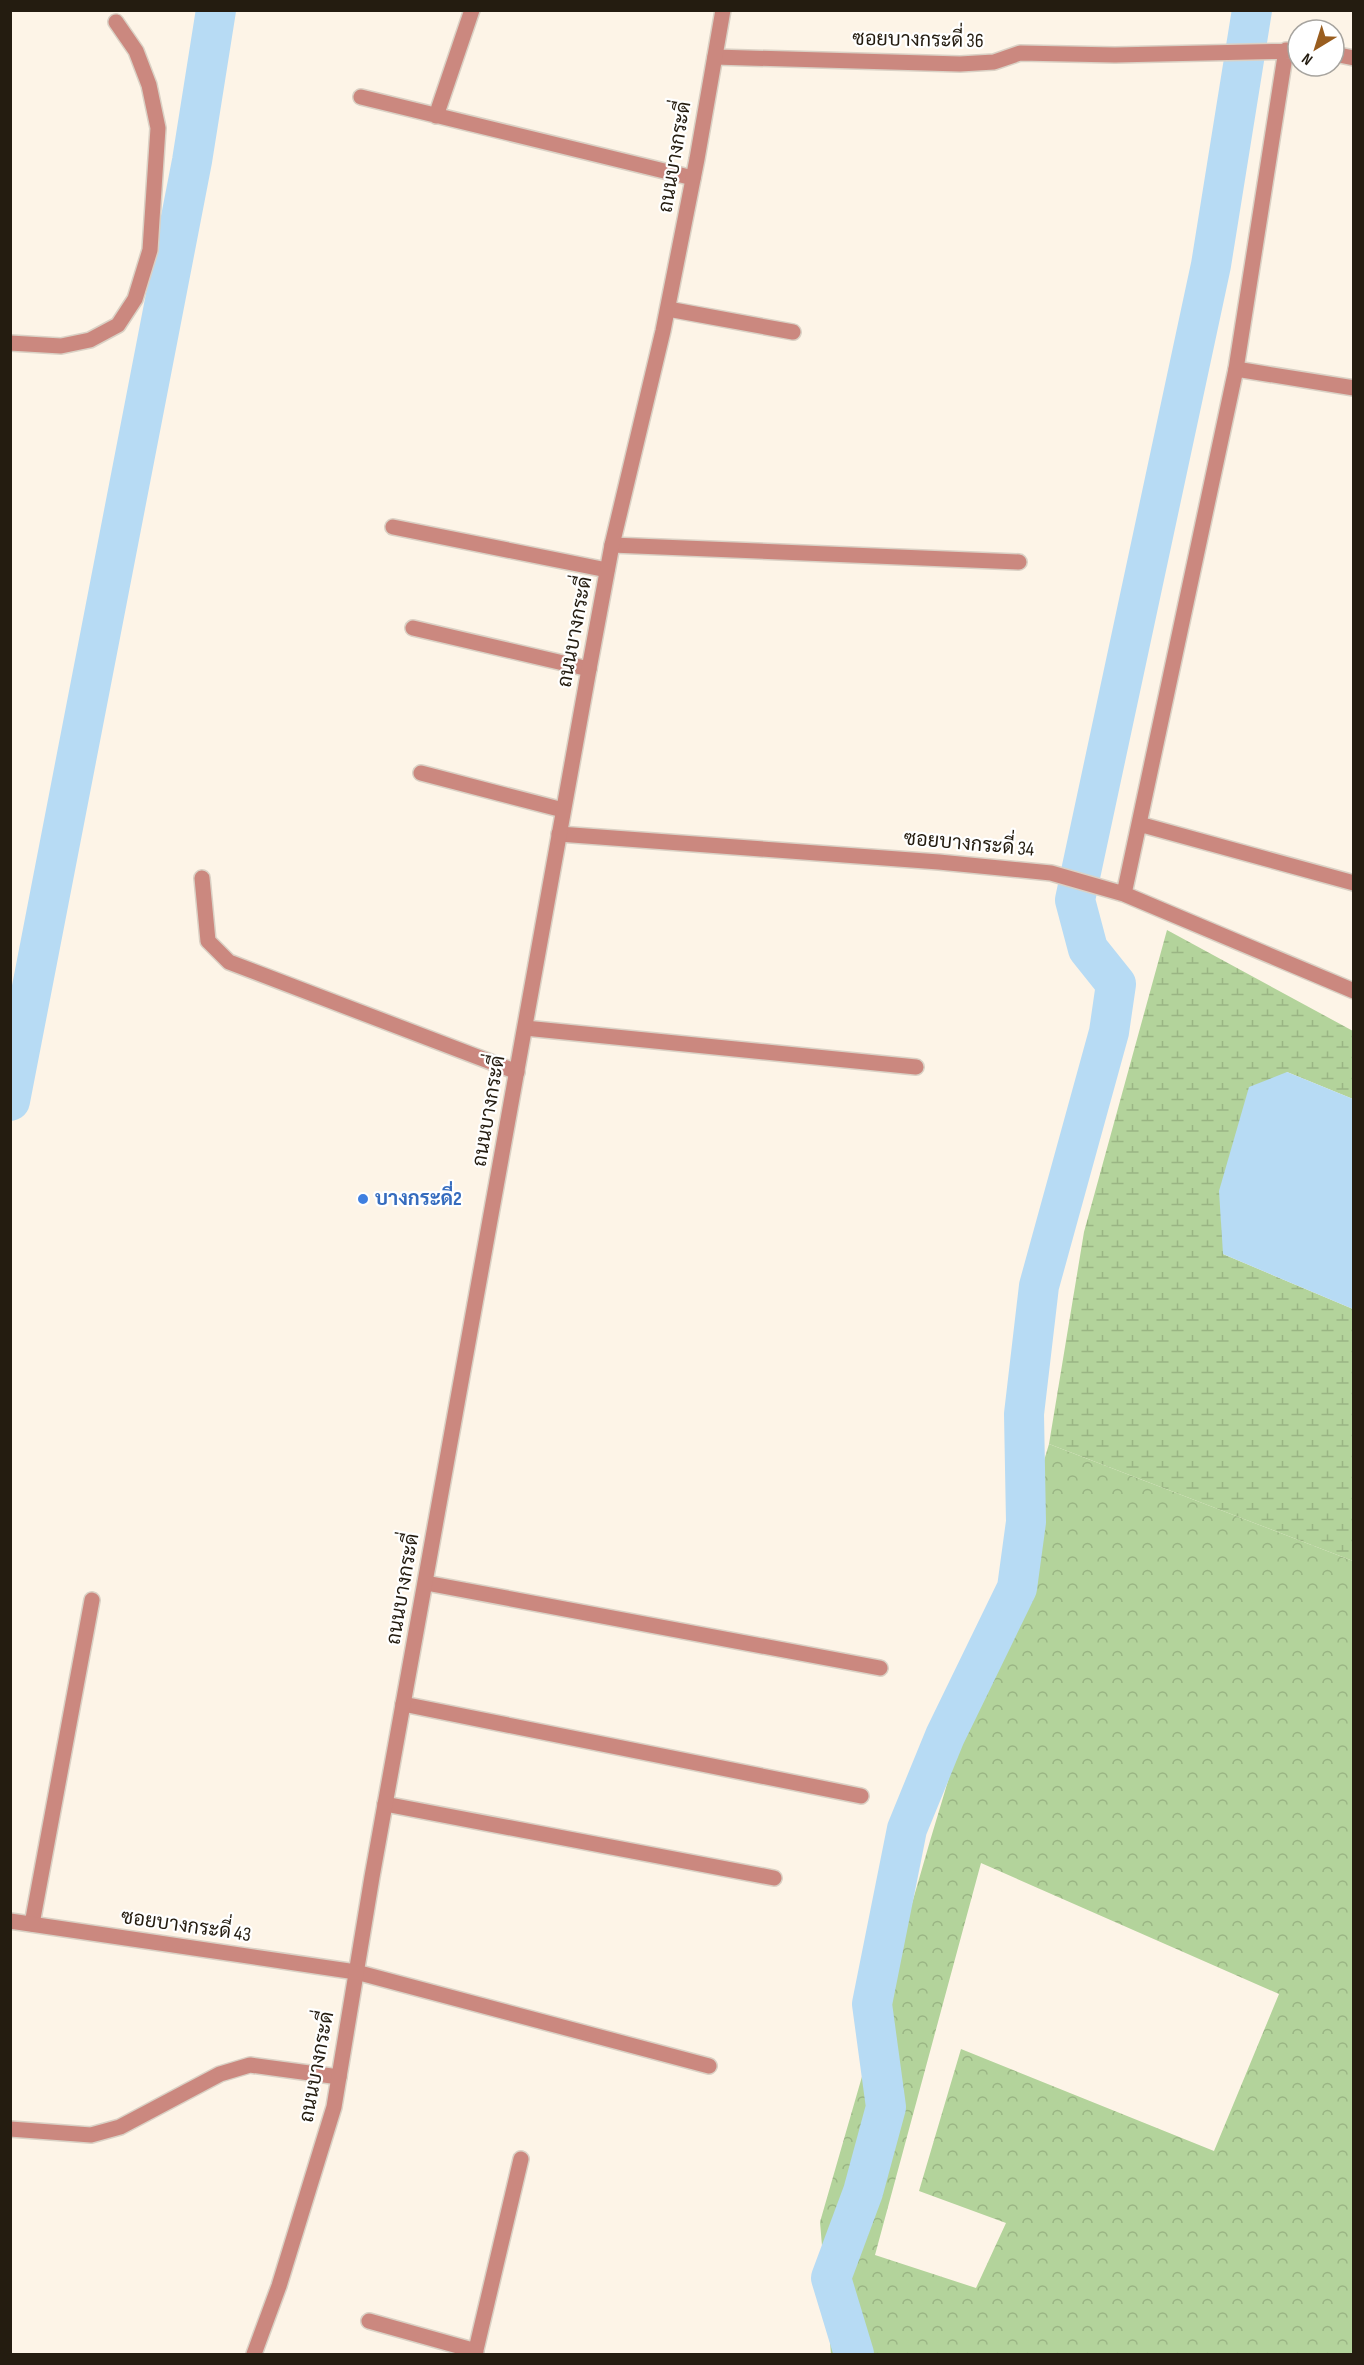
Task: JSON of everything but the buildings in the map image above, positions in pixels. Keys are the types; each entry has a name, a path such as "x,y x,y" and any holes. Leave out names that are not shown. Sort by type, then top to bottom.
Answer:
{"street":[{"path":"436,116 472,10"},
{"name":"ถนนบางกระดี่","path":"254,2355 279,2286 334,2107 385,1804 607,570 668,309 723,10"},
{"path":"10,343 61,346 90,340 118,325 135,299 150,250 158,128 149,85 136,51 117,22"},
{"name":"ซอยบางกระดี่ 36","path":"715,57 960,64 994,62 1020,53 1115,55 1286,50"},
{"path":"1124,894 1236,369 1287,78"},
{"path":"362,97 693,178"},
{"path":"668,309 793,332"},
{"path":"1236,369 1353,388"},
{"path":"393,527 607,570"},
{"path":"612,545 1019,562"},
{"path":"413,628 589,669"},
{"path":"421,773 563,810"},
{"path":"1139,824 1353,883"},
{"name":"ซอยบางกระดี่ 34","path":"559,834 939,862 1051,873 1124,894 1353,991"},
{"path":"202,878 208,941 229,962 517,1072"},
{"path":"525,1028 916,1067"},
{"path":"426,1583 880,1668"},
{"path":"32,1924 92,1600"},
{"path":"403,1704 861,1796"},
{"path":"385,1804 774,1878"},
{"name":"ซอยบางกระดี่ 43","path":"10,1921 356,1972 709,2066"},
{"path":"10,2129 91,2134 120,2127 220,2074 250,2065 339,2077"},
{"path":"369,2321 476,2353 521,2159"}],"green space":[{"path":"1167,930 1353,1031 1353,1099 1287,1072 1223,1254 1353,1309 1353,1561 1049,1444 1084,1232"},
{"path":"1049,1444 1353,1561 1353,2354 831,2354 820,2222 930,1841","holes":["981,1863 1279,1994 1214,2151 961,2049 919,2191 1006,2223 976,2288 875,2255"]}],"water":[{"path":"1287,1072 1353,1099 1353,1309 1223,1254 1219,1191 1249,1087"}],"waterway":[{"path":"10,1101 192,161 216,10"},
{"path":"854,2354 831,2278 863,2192 886,2107 872,2004 907,1829 945,1736 1017,1588 1026,1522 1024,1414 1039,1286 1109,1032 1116,984 1088,949 1075,900 1211,265 1252,10"}],"place":[{"name":"บางกระดี่2","path":"363,1199"}]}
